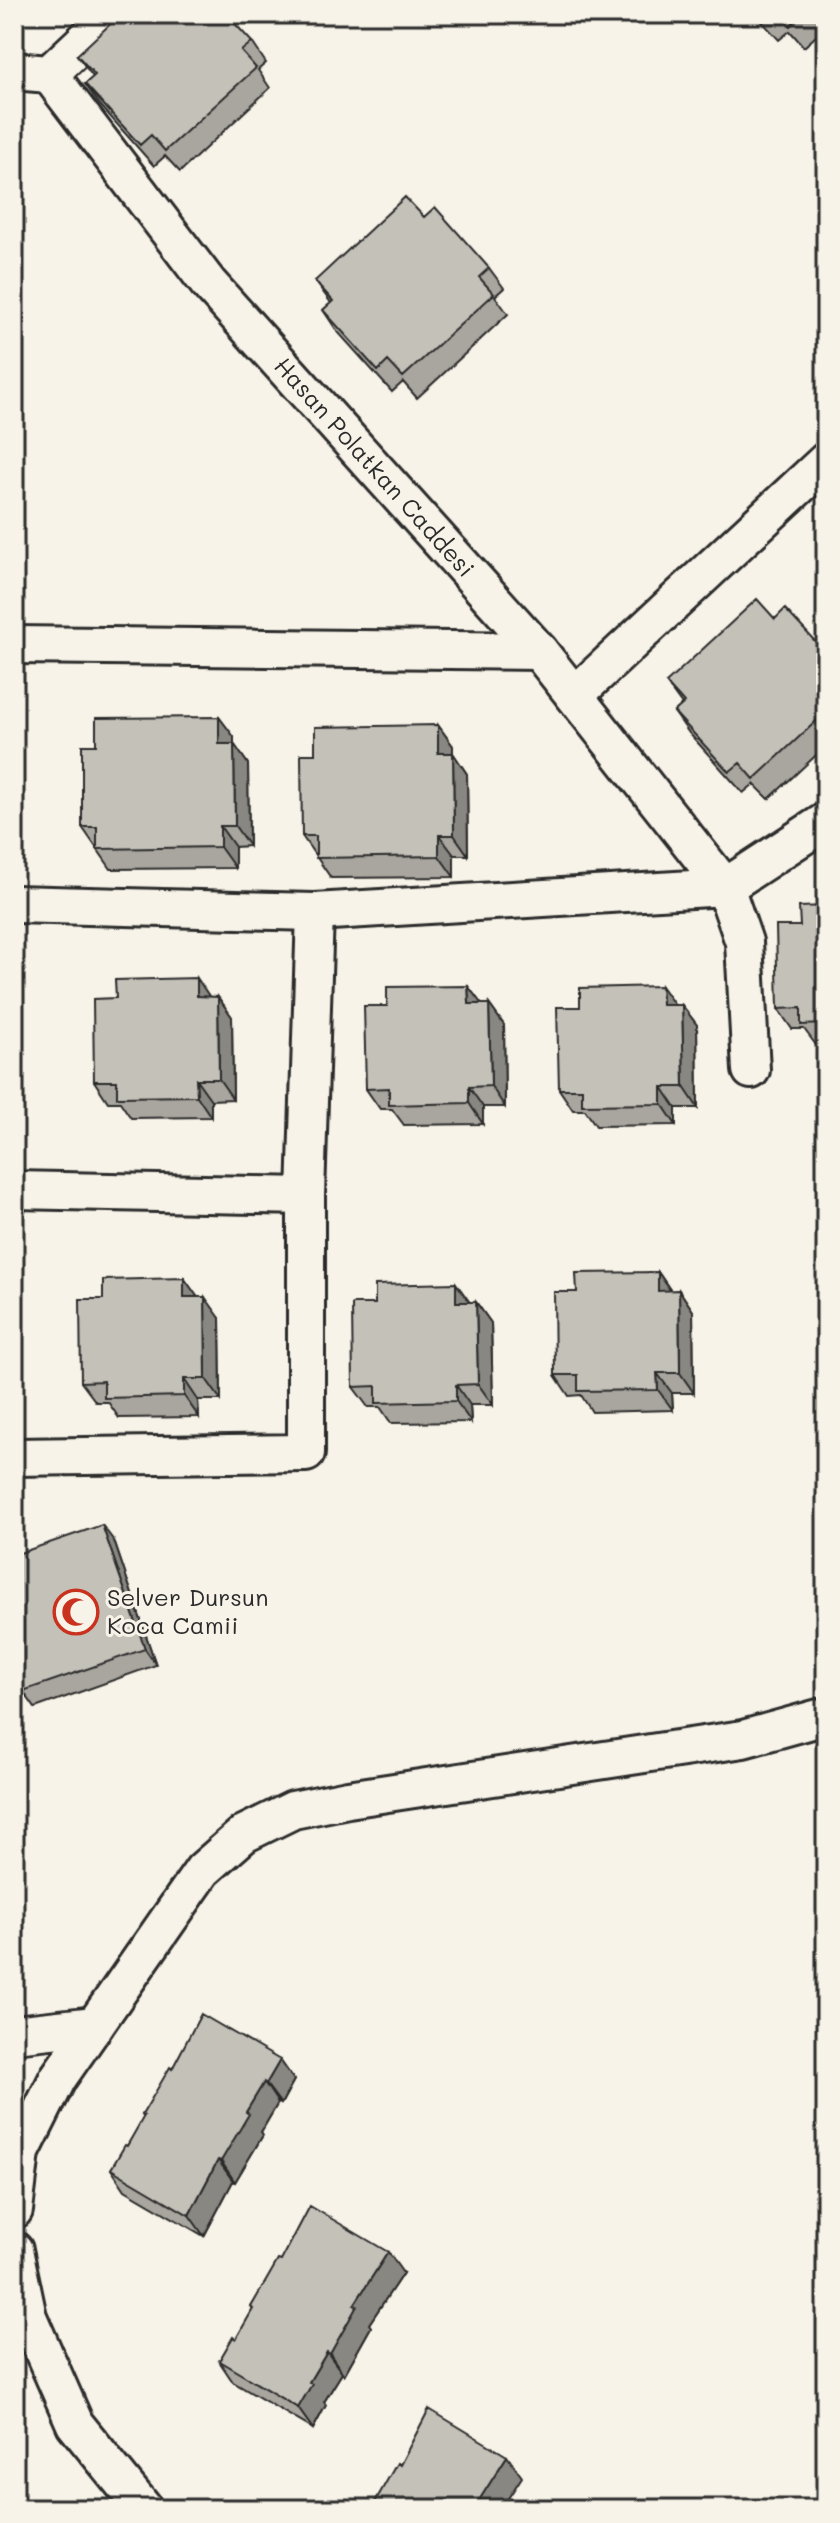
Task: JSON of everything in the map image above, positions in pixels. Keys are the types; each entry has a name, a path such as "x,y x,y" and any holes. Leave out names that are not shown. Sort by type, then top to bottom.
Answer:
{"street":[{"path":"32,73 113,14"},
{"name":"Hasan Polatkan Caddesi","path":"32,73 208,283 539,651 725,887 744,942 751,1070"},
{"path":"575,695 826,461"},
{"path":"14,645 539,651"},
{"path":"14,904 315,912 725,887 826,821"},
{"path":"14,1457 306,1453 306,1196 315,912"},
{"path":"14,1190 306,1196"},
{"path":"14,2210 21,2152 58,2078 203,1870 244,1834 293,1810 743,1739 826,1716"},
{"path":"14,2034 95,2025"},
{"path":"14,2250 28,2317 75,2424 144,2509"}],"building":[{"path":"121,14 226,14 252,42 241,51 256,68 165,151 151,135 140,145 85,84 95,75 77,55"},
{"path":"779,14 803,14 790,26"},
{"path":"405,197 424,217 435,207 489,268 479,277 494,294 403,377 388,361 378,371 323,310 333,301 315,281"},
{"path":"757,599 775,619 785,609 826,653 826,712 754,779 740,763 729,772 674,712 684,703 666,683"},
{"path":"219,717 219,744 234,744 235,826 220,826 220,847 97,849 97,827 82,827 82,745 96,745 96,718"},
{"path":"438,725 438,753 453,753 454,835 439,835 439,856 316,858 316,836 302,836 301,754 315,754 315,727"},
{"path":"826,906 826,1024 801,1025 801,1008 778,1009 776,926 800,926 799,907"},
{"path":"197,978 197,996 218,997 219,1079 196,1079 197,1096 117,1097 117,1081 94,1081 93,999 116,998 115,980"},
{"path":"468,986 469,1004 489,1004 491,1086 469,1087 469,1103 389,1105 389,1088 366,1089 364,1006 387,1006 387,987"},
{"path":"661,986 662,1005 682,1005 684,1087 662,1087 662,1104 582,1105 582,1089 559,1089 557,1007 580,1007 580,988"},
{"path":"658,1272 658,1291 679,1290 680,1373 657,1373 658,1390 578,1391 578,1375 555,1375 554,1292 577,1292 576,1273"},
{"path":"184,1278 184,1297 205,1297 206,1379 184,1379 184,1396 104,1398 104,1381 81,1382 80,1299 103,1299 103,1280"},
{"path":"456,1283 456,1302 476,1302 478,1384 456,1385 456,1401 376,1403 376,1386 353,1387 352,1304 375,1304 375,1285"},
{"name":"Selver Dursun Koca Camii","path":"102,1525 145,1649 23,1691 14,1665 14,1555"},
{"path":"201,2014 280,2060 246,2112 249,2114 221,2161 218,2160 189,2215 111,2169 170,2067 172,2069"},
{"path":"310,2206 388,2252 354,2305 357,2306 330,2354 327,2352 309,2382 312,2384 298,2408 219,2361 233,2337 236,2339 253,2309 251,2307 278,2260 281,2261"},
{"path":"429,2409 507,2456 475,2509 371,2509 397,2463 400,2465"}],"place":[{"name":"Selver Dursun Koca Camii","path":"76,1612"}]}
